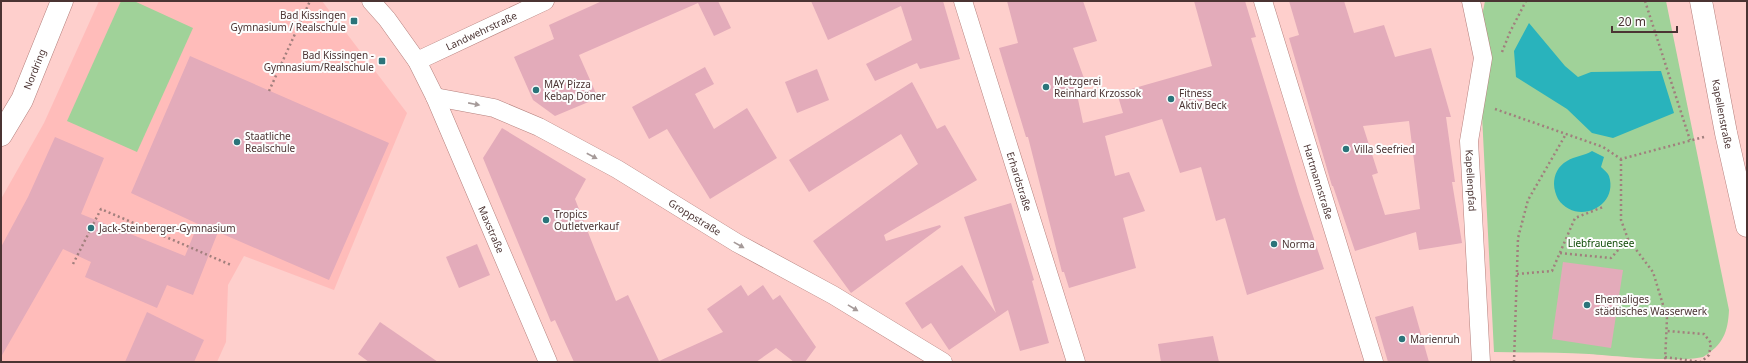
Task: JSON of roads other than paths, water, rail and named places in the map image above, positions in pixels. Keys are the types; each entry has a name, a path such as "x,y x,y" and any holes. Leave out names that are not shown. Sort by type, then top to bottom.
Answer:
{"street":[{"name":"Nordring","path":"1,135 22,100 62,1"},
{"name":"Maxstraße","path":"371,1 387,19 417,61 436,96 548,362"},
{"name":"Landwehrstraße","path":"417,61 545,1"},
{"name":"Erhardstraße","path":"963,1 1076,362"},
{"name":"Hartmannstraße","path":"1263,1 1374,362"},
{"name":"Kapellenpfad","path":"1471,1 1483,58 1469,141 1481,362"},
{"name":"Kapellenstraße","path":"1701,1 1726,133 1747,226"},
{"name":"Groppstraße","path":"436,96 494,108 539,127 617,169 737,243 833,295 944,362"}],"water":[{"path":"1529,23 1565,66 1578,77 1591,72 1661,71 1674,113 1613,138 1592,133 1567,109 1516,77 1514,51"},
{"path":"1592,151 1604,157 1601,167 1609,176 1610,187 1608,196 1602,204 1594,209 1585,212 1575,211 1566,207 1558,199 1554,188 1555,177 1557,171 1564,163 1570,159"}],"place":[{"name":"Bad Kissingen Gymnasium / Realschule","path":"354,21"},
{"name":"Bad Kissingen - Gymnasium/Realschule","path":"382,61"},
{"name":"Metzgerei Reinhard Krzossok","path":"1046,87"},
{"name":"MAY Pizza Kebap Döner","path":"536,90"},
{"name":"Fitness Aktiv Beck","path":"1171,99"},
{"name":"Staatliche Realschule","path":"237,142"},
{"name":"Villa Seefried","path":"1346,149"},
{"name":"Tropics Outletverkauf","path":"546,220"},
{"name":"Jack-Steinberger-Gymnasium","path":"91,228"},
{"name":"Norma","path":"1274,244"},
{"name":"Ehemaliges städtisches Wasserwerk","path":"1587,305"},
{"name":"Marienruh","path":"1402,339"}],"park label":[{"name":"Liebfrauensee","path":"1601,243"}]}
